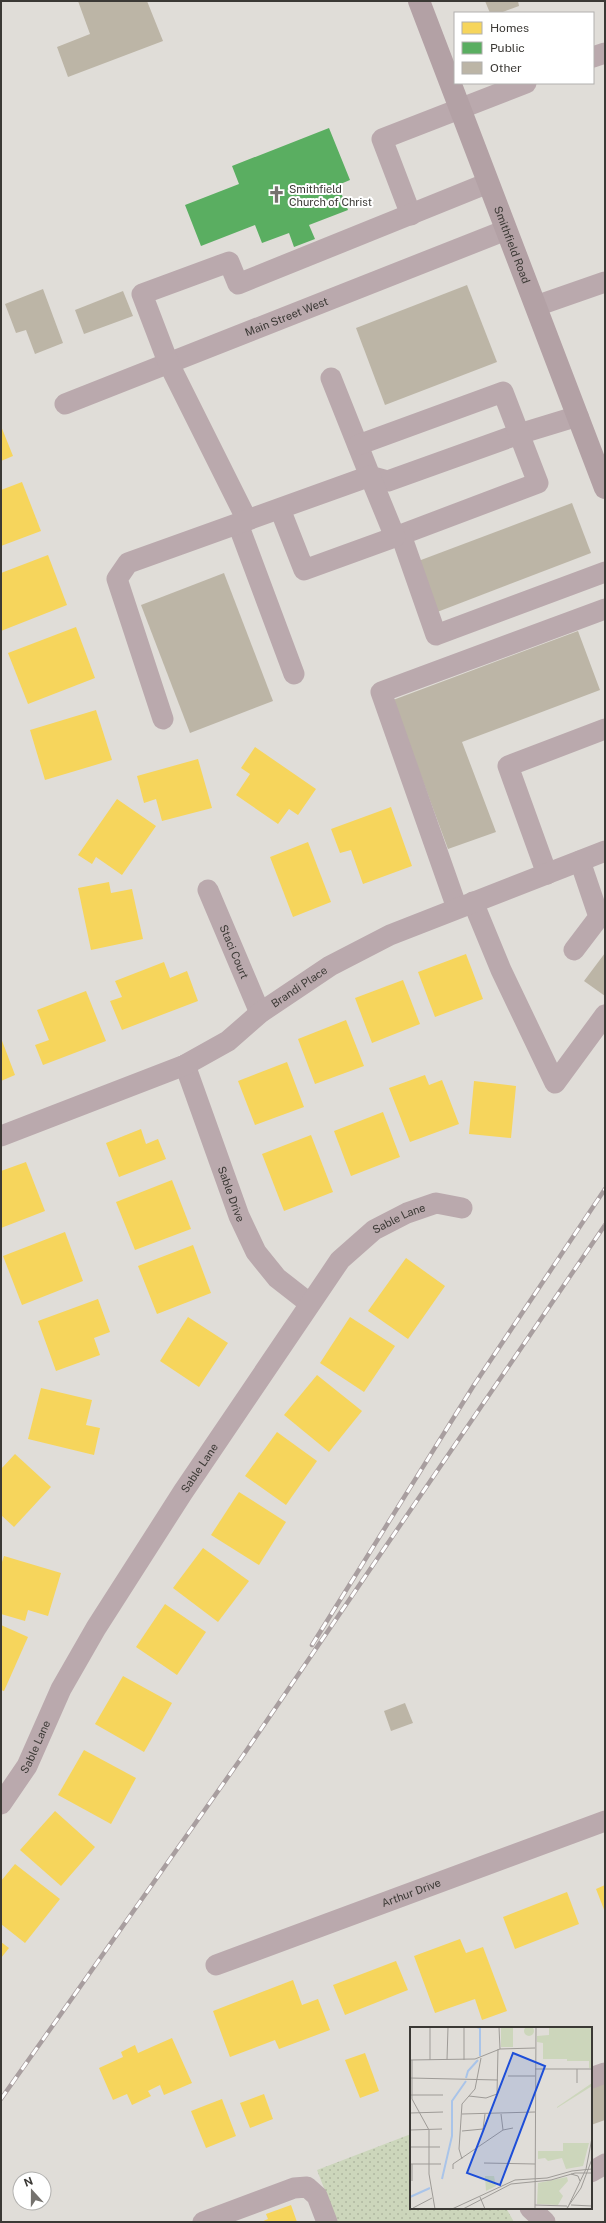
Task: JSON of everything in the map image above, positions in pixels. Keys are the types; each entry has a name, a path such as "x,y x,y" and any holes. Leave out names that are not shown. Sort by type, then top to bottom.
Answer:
{"main road":[{"name":"Smithfield Road","path":"419,1 605,488"}],"street":[{"path":"594,57 605,53"},
{"path":"411,215 382,139 523,84"},
{"path":"294,674 243,522 168,362 142,294 229,262 238,284 488,183"},
{"name":"Main Street West","path":"66,404 168,362 506,230"},
{"path":"536,306 605,282"},
{"path":"331,378 370,476 398,536 436,635 605,572"},
{"path":"280,509 304,570 538,483 503,392 358,445"},
{"path":"163,719 117,579 128,563 370,476 388,481 519,434 578,416"},
{"path":"603,615 381,692 465,905 501,970 555,1084 605,1015"},
{"path":"547,874 508,766 605,729"},
{"name":"Brandi Place","path":"1,1136 185,1065 228,1041 260,1013 330,966 390,935 605,851"},
{"path":"574,950 599,917 580,861"},
{"name":"Staci Court","path":"208,890 260,1013"},
{"name":"Sable Drive","path":"185,1065 240,1216 256,1252 278,1278 309,1303"},
{"name":"Sable Lane","path":"1,1804 27,1766 61,1688 96,1628 183,1492 309,1303 340,1260 374,1230 407,1213 436,1203 462,1208"},
{"name":"Arthur Drive","path":"216,1964 605,1821"},
{"path":"592,2078 605,2073"},
{"path":"592,2171 605,2164"},
{"path":"203,2222 294,2188 307,2187 317,2196 327,2222"},
{"path":"532,2209 545,2222"}],"green space":[{"path":"410,2134 410,2209 507,2209 514,2222 337,2222 317,2170"}],"building: Homes":[{"path":"1,426 13,456 1,461"},
{"path":"22,482 41,531 1,546 1,490"},
{"path":"48,555 67,605 1,631 1,573"},
{"path":"76,627 95,678 28,704 8,653"},
{"path":"96,710 112,760 45,780 30,730"},
{"path":"255,747 316,789 298,815 289,809 278,824 236,795 250,774 241,768"},
{"path":"198,759 212,808 162,821 156,799 144,803 137,776"},
{"path":"117,799 156,826 122,875 96,857 92,864 78,855"},
{"path":"391,807 412,866 363,884 351,850 340,853 331,829"},
{"path":"308,842 331,902 293,917 270,857"},
{"path":"109,882 111,893 132,889 143,939 91,950 78,888"},
{"path":"466,954 483,999 435,1017 418,972"},
{"path":"164,962 170,978 187,971 198,1001 122,1030 110,1001 122,997 115,981"},
{"path":"403,980 420,1024 372,1043 355,998"},
{"path":"86,991 106,1041 43,1065 35,1045 49,1040 37,1010"},
{"path":"346,1020 364,1066 315,1084 298,1039"},
{"path":"1,1038 15,1075 1,1081"},
{"path":"287,1062 304,1107 255,1125 238,1081"},
{"path":"425,1075 429,1085 442,1080 459,1124 410,1142 389,1088"},
{"path":"474,1081 516,1086 511,1138 469,1134"},
{"path":"383,1112 400,1157 351,1176 334,1131"},
{"path":"141,1129 146,1144 158,1139 166,1159 119,1177 106,1143"},
{"path":"311,1135 333,1192 284,1211 262,1154"},
{"path":"26,1162 45,1211 1,1228 1,1171"},
{"path":"172,1180 191,1229 135,1250 116,1202"},
{"path":"65,1232 83,1281 22,1305 3,1256"},
{"path":"193,1245 211,1293 157,1314 138,1266"},
{"path":"406,1258 445,1286 408,1339 368,1311"},
{"path":"98,1299 110,1332 94,1338 100,1355 56,1371 38,1321"},
{"path":"188,1317 228,1343 199,1387 160,1361"},
{"path":"350,1317 395,1346 364,1392 320,1363"},
{"path":"317,1375 362,1411 329,1452 284,1415"},
{"path":"41,1388 92,1400 86,1425 100,1428 94,1455 28,1439"},
{"path":"277,1432 317,1461 286,1505 245,1476"},
{"path":"15,1454 51,1487 14,1527 1,1515 1,1469"},
{"path":"239,1492 286,1522 259,1565 211,1535"},
{"path":"203,1548 249,1581 218,1622 173,1588"},
{"path":"4,1556 61,1573 48,1616 28,1610 25,1621 1,1614 1,1565"},
{"path":"165,1604 206,1632 177,1675 136,1647"},
{"path":"1,1625 28,1637 4,1691 1,1690"},
{"path":"123,1676 172,1703 144,1752 95,1724"},
{"path":"84,1750 136,1778 111,1824 58,1795"},
{"path":"55,1811 95,1847 61,1886 20,1850"},
{"path":"15,1864 60,1899 25,1943 1,1924 1,1881"},
{"path":"605,1885 605,1912 596,1889"},
{"path":"567,1892 579,1924 515,1949 503,1917"},
{"path":"460,1939 466,1953 483,1947 507,2011 482,2020 475,1999 435,2013 414,1956"},
{"path":"1,1942 9,1948 1,1958"},
{"path":"396,1961 408,1990 345,2015 333,1985"},
{"path":"293,1980 302,2005 318,1999 330,2030 279,2049 275,2040 230,2057 213,2011"},
{"path":"172,2038 192,2083 164,2095 160,2085 148,2091 151,2096 132,2105 127,2094 113,2100 99,2068 123,2057 121,2052 135,2045 138,2053"},
{"path":"365,2053 379,2091 360,2098 345,2060"},
{"path":"264,2094 273,2119 250,2128 240,2103"},
{"path":"222,2099 236,2136 206,2148 191,2111"},
{"path":"291,2205 297,2222 261,2222 268,2219 266,2214"}],"building: Public":[{"name":"Smithfield Church of Christ","path":"329,128 350,180 338,185 348,210 309,225 315,239 294,247 289,233 262,243 255,225 201,246 185,205 239,184 232,166"}],"building: Other":[{"path":"78,1 147,1 163,41 68,77 57,47 90,34"},
{"path":"485,1 518,1 519,6 503,12 490,12"},
{"path":"467,285 497,362 385,405 356,328"},
{"path":"43,289 63,343 35,354 26,330 16,333 5,304"},
{"path":"123,291 133,316 84,334 75,310"},
{"path":"572,503 591,553 432,614 413,563"},
{"path":"224,573 273,701 190,733 141,605"},
{"path":"578,631 600,690 462,742 496,832 448,849 393,700"},
{"path":"605,953 605,996 584,981"},
{"path":"405,1703 413,1723 391,1731 384,1711"},
{"path":"605,2082 605,2120 592,2125 592,2088"}],"railway":[{"path":"312,1645 474,1385 605,1189"},
{"path":"1,2099 242,1757 605,1225"}],"place":[{"name":"Smithfield Church of Christ","path":"276,195"}]}
